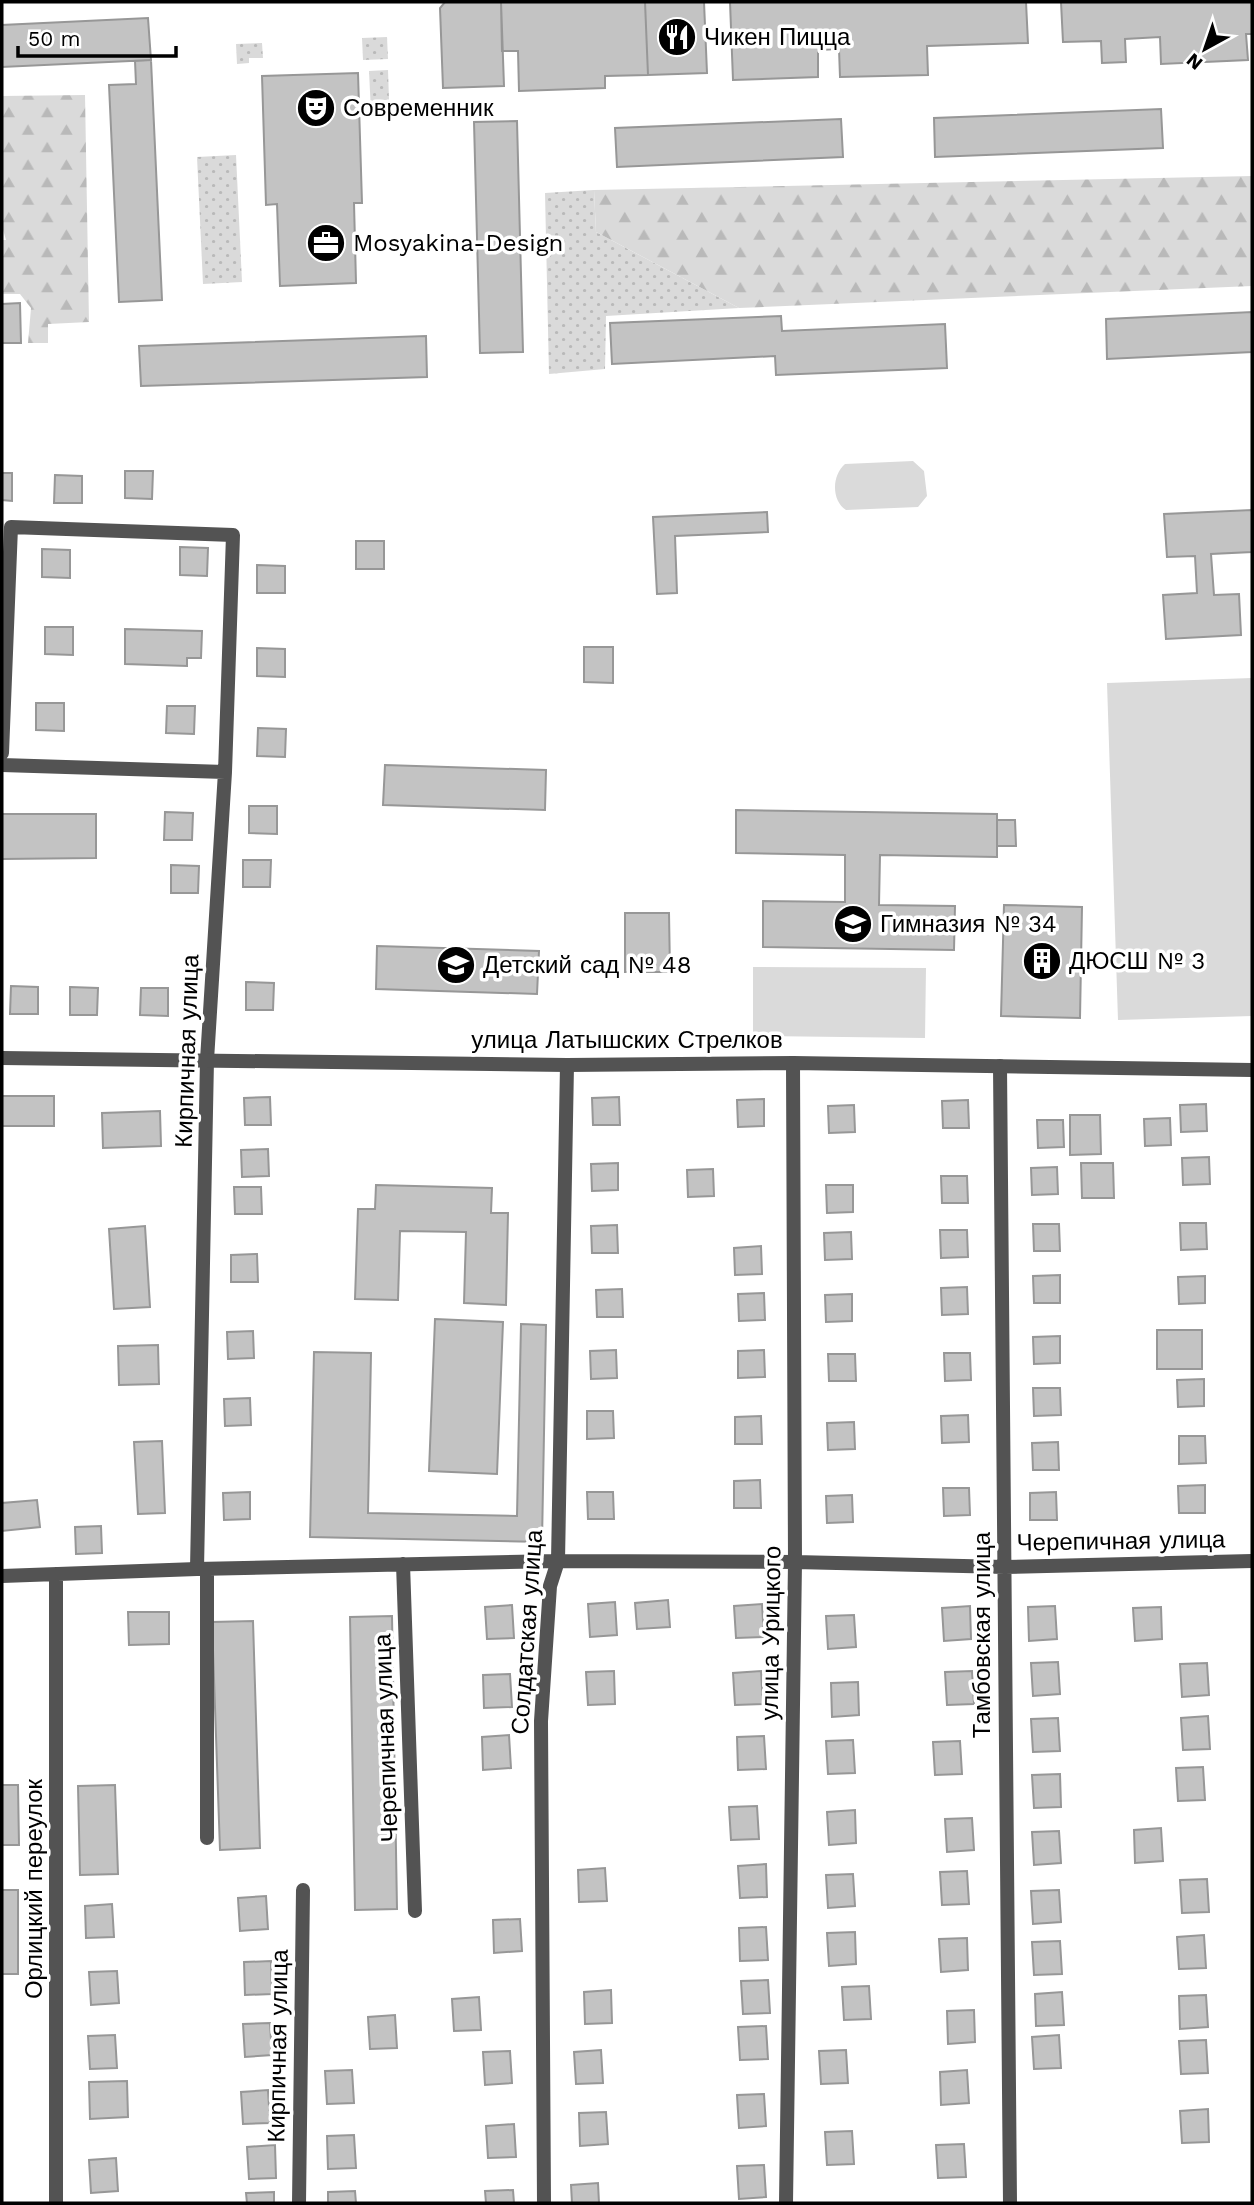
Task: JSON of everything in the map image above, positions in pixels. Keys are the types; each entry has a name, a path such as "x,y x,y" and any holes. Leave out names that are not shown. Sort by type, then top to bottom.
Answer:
{"street":[{"name":"Кирпичная улица","path":"2,753 11,527 233,535 225,772 207,1060 202,1569"},
{"path":"2,765 225,772"},
{"name":"улица Латышских Стрелков","path":"2,1058 567,1065 793,1063 1252,1070"},
{"name":"улица Урицкого","path":"786,2203 795,1562 793,1063"},
{"name":"Солдатская улица","path":"544,2203 541,1721 550,1586 558,1561 567,1065"},
{"name":"Тамбовская улица","path":"1000,1066 1010,2203"},
{"name":"Черепичная улица","path":"2,1576 558,1561 795,1562 1005,1567 1252,1561"},
{"name":"Черепичная улица","path":"402,1564 415,1911"},
{"path":"202,1569 207,1838"},
{"name":"Орлицкий переулок","path":"56,1574 56,2203"},
{"name":"Кирпичная улица","path":"299,2203 303,1890"}],"green space":[{"path":"387,37 388,59 363,60 362,38"},
{"path":"262,43 263,58 249,58 249,63 237,64 236,44"},
{"path":"388,70 389,100 380,100 380,111 371,112 369,71"},
{"path":"85,95 89,322 48,324 48,343 28,343 31,308 20,294 2,294 2,240 6,240 2,226 2,96"},
{"path":"236,155 242,282 203,284 197,157"},
{"path":"1252,176 1252,286 739,308 596,232 594,190"},
{"path":"594,190 596,232 739,308 606,316 605,369 549,374 545,193"},
{"path":"913,461 924,471 927,496 918,507 846,510 841,506 835,487 838,474 845,464"},
{"path":"1252,678 1252,1016 1118,1020 1107,683"},
{"path":"753,967 926,968 925,1038 753,1036"}],"building":[{"path":"445,2 501,2 504,86 443,88 440,8"},
{"path":"501,2 645,2 648,75 605,76 605,88 519,91 518,51 502,51"},
{"path":"645,2 704,2 707,73 648,75"},
{"path":"730,2 1026,2 1028,43 927,46 928,75 840,77 839,49 818,50 818,77 733,80"},
{"path":"1061,2 1252,2 1252,34 1246,34 1248,60 1161,64 1160,37 1125,39 1126,62 1102,63 1101,41 1063,42"},
{"path":"148,18 151,60 2,67 2,25"},
{"path":"151,60 162,300 119,302 109,85 136,84 135,61"},
{"path":"358,73 362,203 354,203 356,283 280,286 277,204 266,205 262,76"},
{"path":"1161,109 1163,148 935,157 934,118"},
{"path":"841,119 843,157 617,167 615,128"},
{"path":"517,121 523,352 480,353 474,122"},
{"path":"20,303 21,343 2,343 2,304"},
{"path":"1252,312 1252,352 1107,359 1106,319"},
{"path":"781,316 782,331 945,324 947,368 776,375 775,356 612,364 610,323"},
{"path":"426,336 427,377 141,386 139,346"},
{"path":"125,471 153,471 152,499 125,498"},
{"path":"2,473 12,473 12,501 2,500"},
{"path":"55,475 82,476 82,503 54,503"},
{"path":"1252,510 1252,552 1211,554 1214,595 1239,594 1241,635 1166,639 1163,595 1197,593 1195,556 1167,557 1164,514"},
{"path":"767,512 768,532 675,536 677,593 657,594 653,517"},
{"path":"356,541 384,541 384,569 356,569"},
{"path":"180,547 208,548 207,576 180,575"},
{"path":"42,549 70,550 70,578 42,577"},
{"path":"257,565 285,566 285,593 257,593"},
{"path":"45,627 73,627 73,655 45,654"},
{"path":"125,629 202,631 201,658 187,658 187,666 125,664"},
{"path":"584,647 613,647 613,683 584,682"},
{"path":"257,648 285,649 285,677 257,676"},
{"path":"36,703 64,703 64,731 36,730"},
{"path":"167,706 195,706 194,734 166,733"},
{"path":"258,728 286,729 285,757 257,756"},
{"path":"385,765 546,770 545,810 383,805"},
{"path":"249,806 277,806 277,834 249,833"},
{"path":"736,810 997,814 997,857 880,855 879,905 955,906 954,950 763,947 763,901 845,902 845,855 736,853"},
{"path":"165,812 193,813 192,840 164,840"},
{"path":"2,814 96,814 96,858 2,859"},
{"path":"997,820 1015,820 1016,846 997,846"},
{"path":"243,860 271,860 270,887 243,887"},
{"path":"171,865 199,866 198,893 171,893"},
{"name":"ДЮСШ № 3","path":"1004,905 1082,907 1080,1018 1001,1016"},
{"path":"625,913 669,913 670,972 625,972"},
{"path":"377,946 539,951 537,994 376,989"},
{"path":"246,982 274,983 273,1010 246,1010"},
{"path":"11,986 38,987 38,1014 10,1014"},
{"path":"70,987 98,988 97,1015 70,1015"},
{"path":"141,988 168,988 168,1016 140,1015"},
{"path":"2,1096 54,1096 54,1126 2,1126"},
{"path":"270,1097 271,1125 245,1125 244,1098"},
{"path":"619,1097 620,1125 593,1125 592,1098"},
{"path":"764,1099 764,1126 738,1127 737,1100"},
{"path":"968,1100 969,1128 943,1128 942,1101"},
{"path":"1206,1104 1207,1131 1181,1132 1180,1105"},
{"path":"854,1105 855,1132 829,1133 828,1106"},
{"path":"160,1111 161,1146 103,1148 102,1113"},
{"path":"1070,1115 1100,1115 1101,1154 1070,1155"},
{"path":"1170,1118 1171,1145 1145,1146 1144,1119"},
{"path":"1037,1120 1063,1120 1064,1147 1038,1148"},
{"path":"268,1149 269,1176 242,1177 241,1150"},
{"path":"1209,1157 1210,1184 1183,1185 1182,1158"},
{"path":"618,1163 618,1190 592,1191 591,1164"},
{"path":"1081,1163 1113,1163 1114,1198 1082,1198"},
{"path":"1057,1167 1058,1194 1032,1195 1031,1168"},
{"path":"713,1169 714,1196 688,1197 687,1170"},
{"path":"941,1176 967,1176 968,1203 942,1203"},
{"path":"376,1185 492,1188 491,1213 508,1213 506,1305 464,1303 466,1232 400,1231 398,1300 355,1299 358,1209 375,1209"},
{"path":"826,1185 853,1185 853,1212 827,1213"},
{"path":"234,1187 261,1187 262,1214 235,1214"},
{"path":"1180,1223 1206,1223 1207,1249 1181,1250"},
{"path":"1033,1224 1059,1224 1060,1251 1034,1251"},
{"path":"617,1225 618,1253 592,1253 591,1226"},
{"path":"145,1226 150,1307 114,1309 109,1229"},
{"path":"940,1230 967,1230 968,1257 941,1258"},
{"path":"851,1232 852,1259 825,1260 824,1233"},
{"path":"761,1246 762,1274 735,1275 734,1248"},
{"path":"257,1254 258,1282 231,1282 231,1255"},
{"path":"1060,1275 1060,1303 1034,1303 1033,1276"},
{"path":"1205,1276 1205,1303 1179,1304 1178,1277"},
{"path":"967,1287 968,1314 942,1315 941,1288"},
{"path":"622,1289 623,1317 597,1317 596,1290"},
{"path":"764,1293 765,1320 739,1321 738,1294"},
{"path":"852,1294 852,1321 826,1322 825,1295"},
{"path":"435,1319 503,1322 497,1474 429,1471"},
{"path":"521,1324 546,1325 542,1542 310,1537 314,1352 371,1353 368,1513 517,1516"},
{"path":"1157,1330 1202,1330 1202,1369 1157,1369"},
{"path":"253,1331 254,1358 228,1359 227,1332"},
{"path":"1060,1336 1060,1363 1034,1364 1033,1337"},
{"path":"158,1345 159,1384 119,1385 118,1346"},
{"path":"616,1350 617,1378 591,1379 590,1351"},
{"path":"764,1350 765,1377 738,1378 738,1351"},
{"path":"944,1353 970,1353 971,1380 945,1381"},
{"path":"828,1354 855,1354 856,1381 829,1381"},
{"path":"1204,1379 1204,1406 1178,1407 1177,1380"},
{"path":"1033,1388 1060,1388 1061,1415 1034,1416"},
{"path":"250,1398 251,1425 225,1426 224,1399"},
{"path":"587,1411 613,1411 614,1438 587,1439"},
{"path":"968,1415 969,1442 942,1443 941,1416"},
{"path":"761,1416 762,1444 735,1444 735,1417"},
{"path":"854,1422 855,1449 828,1450 827,1423"},
{"path":"1179,1436 1205,1436 1206,1463 1179,1464"},
{"path":"162,1441 165,1513 138,1514 134,1442"},
{"path":"1058,1442 1059,1470 1033,1470 1032,1443"},
{"path":"760,1480 761,1508 734,1508 734,1481"},
{"path":"1205,1485 1205,1513 1179,1513 1178,1486"},
{"path":"943,1488 969,1488 970,1515 944,1516"},
{"path":"250,1492 250,1519 224,1520 223,1493"},
{"path":"587,1492 613,1492 614,1519 588,1519"},
{"path":"1056,1492 1057,1520 1030,1520 1030,1493"},
{"path":"852,1495 853,1522 827,1523 826,1496"},
{"path":"37,1500 40,1527 2,1531 2,1503"},
{"path":"101,1526 102,1553 76,1554 75,1527"},
{"path":"668,1600 670,1627 637,1629 635,1603"},
{"path":"615,1602 617,1635 590,1637 588,1604"},
{"path":"762,1604 764,1637 736,1638 734,1606"},
{"path":"512,1605 514,1638 487,1639 485,1607"},
{"path":"970,1606 971,1639 944,1641 942,1608"},
{"path":"1055,1606 1057,1639 1029,1641 1028,1607"},
{"path":"1161,1607 1162,1639 1135,1641 1133,1608"},
{"path":"128,1612 169,1612 169,1644 129,1645"},
{"path":"854,1615 856,1647 828,1649 826,1616"},
{"path":"392,1616 397,1909 355,1910 350,1617"},
{"path":"253,1621 260,1848 220,1850 212,1622"},
{"path":"1058,1662 1060,1694 1033,1696 1031,1663"},
{"path":"1207,1663 1209,1695 1182,1697 1180,1664"},
{"path":"614,1671 615,1704 588,1705 586,1672"},
{"path":"761,1671 763,1704 735,1705 733,1673"},
{"path":"972,1671 974,1704 947,1705 945,1672"},
{"path":"510,1674 512,1707 484,1708 483,1675"},
{"path":"858,1682 859,1715 832,1717 831,1683"},
{"path":"1208,1716 1210,1749 1183,1750 1181,1718"},
{"path":"1058,1718 1060,1751 1033,1752 1031,1719"},
{"path":"509,1735 511,1768 483,1770 482,1737"},
{"path":"764,1736 766,1769 738,1770 737,1737"},
{"path":"853,1740 855,1773 828,1774 826,1741"},
{"path":"960,1741 962,1774 935,1775 933,1742"},
{"path":"1203,1767 1205,1800 1178,1801 1176,1768"},
{"path":"1060,1774 1061,1807 1034,1808 1032,1775"},
{"path":"2,1785 18,1785 19,1845 2,1845"},
{"path":"115,1785 118,1874 80,1875 78,1786"},
{"path":"757,1806 759,1839 731,1840 729,1807"},
{"path":"855,1810 856,1843 829,1845 827,1812"},
{"path":"972,1818 974,1850 947,1852 945,1819"},
{"path":"1161,1828 1163,1861 1135,1863 1134,1830"},
{"path":"1059,1831 1061,1863 1034,1865 1032,1832"},
{"path":"766,1864 767,1897 740,1898 738,1866"},
{"path":"605,1868 607,1901 579,1902 578,1870"},
{"path":"967,1871 969,1904 942,1905 940,1872"},
{"path":"853,1874 855,1906 828,1908 826,1875"},
{"path":"1207,1879 1209,1912 1182,1913 1180,1880"},
{"path":"2,1890 18,1890 18,1974 2,1974"},
{"path":"1059,1890 1061,1922 1033,1924 1031,1891"},
{"path":"266,1896 268,1929 240,1931 238,1898"},
{"path":"112,1904 114,1937 86,1938 85,1906"},
{"path":"520,1919 522,1951 494,1953 493,1920"},
{"path":"766,1927 768,1960 740,1961 739,1928"},
{"path":"855,1932 856,1964 829,1966 827,1933"},
{"path":"1204,1935 1206,1968 1179,1969 1177,1937"},
{"path":"967,1938 968,1970 941,1972 939,1939"},
{"path":"1060,1941 1062,1974 1034,1975 1032,1942"},
{"path":"271,1961 272,1994 245,1995 244,1962"},
{"path":"117,1971 119,2003 91,2005 89,1972"},
{"path":"768,1980 770,2013 743,2014 741,1981"},
{"path":"869,1986 871,2019 844,2020 842,1987"},
{"path":"611,1990 612,2023 585,2024 584,1992"},
{"path":"1062,1992 1064,2025 1036,2026 1035,1994"},
{"path":"1206,1995 1208,2027 1180,2029 1179,1996"},
{"path":"479,1997 481,2030 454,2031 452,1999"},
{"path":"974,2010 975,2042 948,2044 947,2011"},
{"path":"395,2015 397,2048 370,2049 368,2017"},
{"path":"270,2023 272,2055 245,2057 243,2024"},
{"path":"766,2026 768,2059 740,2060 738,2027"},
{"path":"115,2035 117,2068 90,2069 88,2036"},
{"path":"1059,2035 1061,2068 1034,2069 1032,2037"},
{"path":"1206,2040 1208,2073 1181,2074 1179,2041"},
{"path":"601,2050 603,2083 576,2084 574,2052"},
{"path":"846,2050 848,2083 821,2084 819,2051"},
{"path":"510,2051 512,2083 485,2085 483,2052"},
{"path":"352,2070 354,2103 327,2104 325,2071"},
{"path":"967,2070 969,2103 941,2105 940,2072"},
{"path":"127,2081 128,2117 90,2119 89,2082"},
{"path":"268,2090 270,2123 243,2124 241,2092"},
{"path":"764,2094 766,2126 739,2128 737,2095"},
{"path":"1208,2109 1209,2142 1182,2143 1180,2111"},
{"path":"606,2112 608,2144 580,2146 579,2113"},
{"path":"514,2124 516,2157 488,2158 486,2126"},
{"path":"852,2131 854,2164 827,2165 825,2132"},
{"path":"354,2135 356,2168 328,2169 327,2136"},
{"path":"964,2144 966,2177 938,2178 936,2145"},
{"path":"275,2145 276,2178 249,2179 247,2147"},
{"path":"116,2158 118,2191 91,2193 89,2160"},
{"path":"764,2165 766,2197 739,2199 737,2166"},
{"path":"598,2183 599,2203 572,2203 571,2185"},
{"path":"513,2190 514,2203 486,2203 485,2191"},
{"path":"355,2191 356,2203 328,2203 328,2192"},
{"path":"274,2192 274,2203 247,2203 246,2193"}],"place":[{"name":"Чикен Пицца","path":"677,37"},
{"name":"Современник","path":"316,108"},
{"name":"Mosyakina-Design","path":"326,243"},
{"name":"Гимназия № 34","path":"853,924"},
{"name":"ДЮСШ № 3","path":"1042,961"},
{"name":"Детский сад № 48","path":"456,965"}]}
